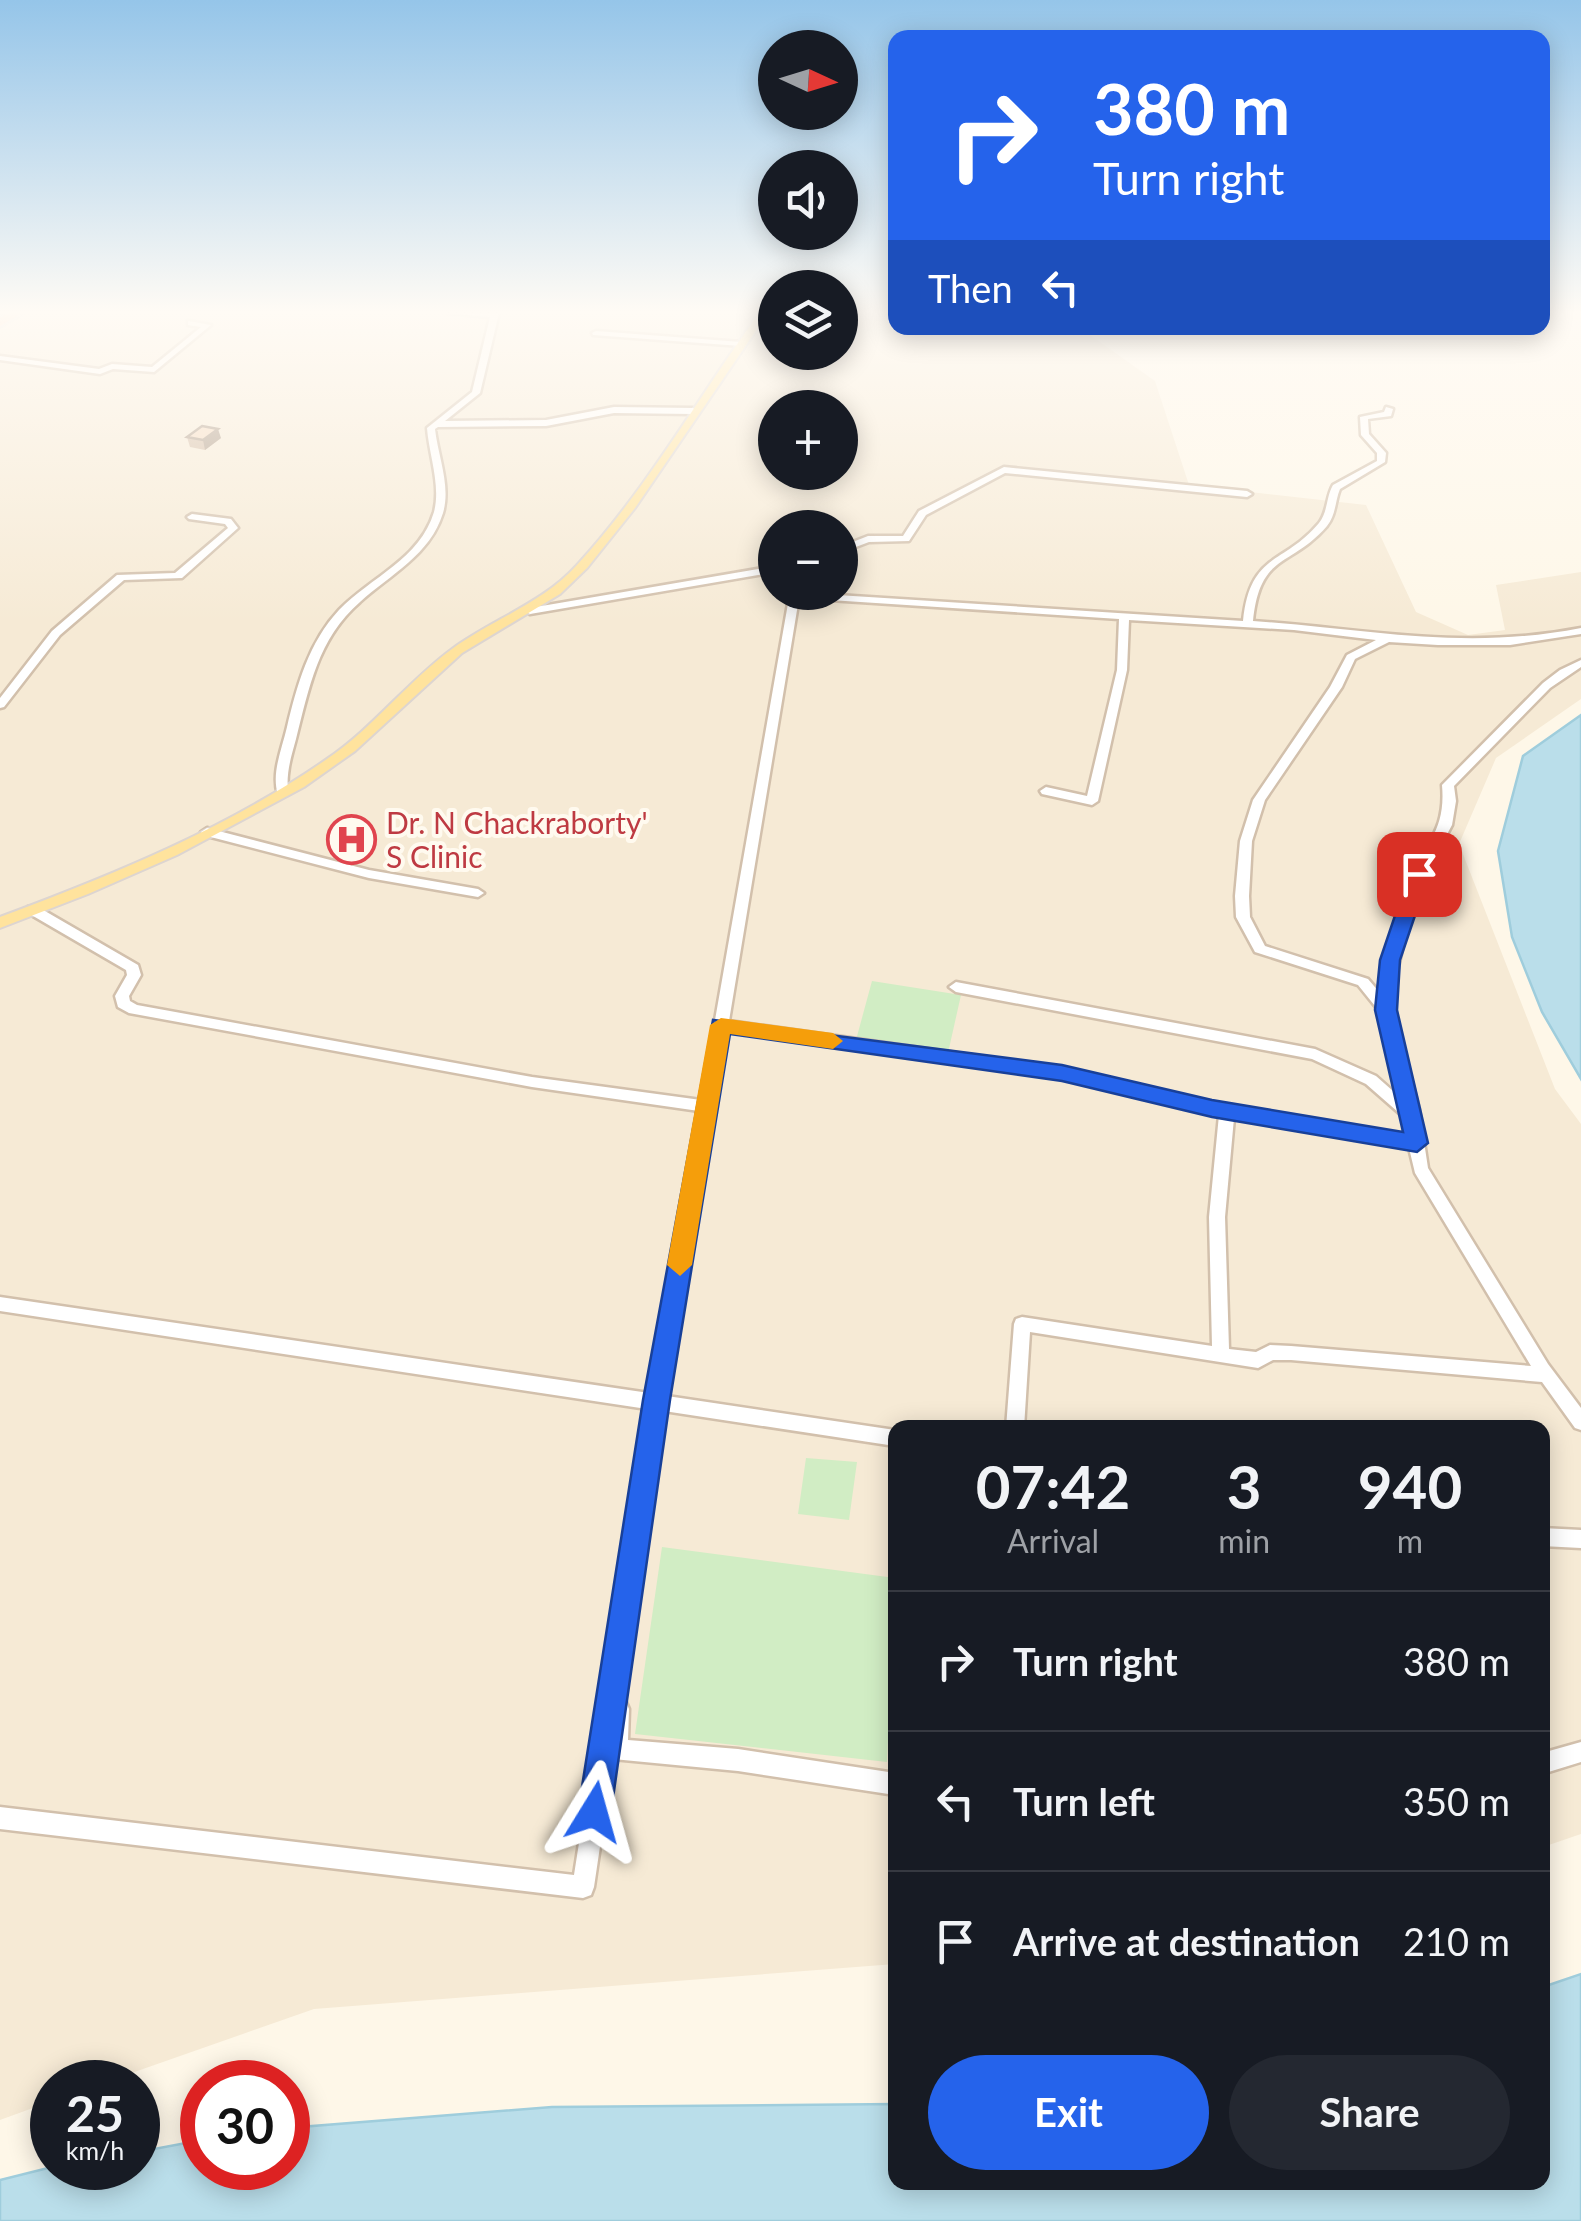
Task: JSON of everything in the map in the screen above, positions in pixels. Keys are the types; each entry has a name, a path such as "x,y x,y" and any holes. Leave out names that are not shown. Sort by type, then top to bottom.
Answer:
{"main road":[{"path":"0,923 206,832 282,792 348,750 463,646 530,612 581,570 688,417"}],"street":[{"path":"282,792 303,682 329,627 346,608 410,558 438,513 441,490 432,459 431,428 445,417"},
{"path":"436,424 546,424 582,417"},
{"path":"1248,624 1252,587 1271,562 1326,520 1336,487 1381,462 1382,453 1366,435 1367,417"},
{"path":"858,543 868,539 906,539 922,513 1004,470 1247,494"},
{"path":"0,705 56,632 122,577 178,576 233,528 228,521 192,517"},
{"path":"530,612 758,573"},
{"path":"858,598 1248,624 1386,640 1541,641 1581,631"},
{"path":"0,1818 583,1888 657,1400 792,610"},
{"path":"1046,792 1092,801 1122,670 1124,616"},
{"path":"1386,640 1351,657 1336,687 1258,800 1246,840 1242,896 1243,917 1260,948 1363,982 1386,1010"},
{"path":"1581,663 1550,679 1475,764 1448,785 1453,813 1419,874 1403,920 1390,960 1386,1010 1413,1117 1420,1169 1546,1375 1581,1422"},
{"path":"206,832 369,874 478,893"},
{"path":"33,910 133,968 122,996 123,1004 134,1009 532,1082 707,1106"},
{"path":"956,986 1315,1054 1371,1080 1413,1117"},
{"path":"721,1025 1062,1073 1226,1111 1417,1143"},
{"path":"1222,1355 1217,1217 1226,1111"},
{"path":"0,1304 888,1437"},
{"path":"1015,1420 1022,1324 1125,1339 1144,1347 1258,1360 1270,1352 1320,1354 1546,1375"},
{"path":"657,1400 646,1495 623,1624 617,1750 738,1760 888,1783"},
{"path":"1550,1537 1581,1539"},
{"path":"1550,1762 1581,1752"}],"shaded area":[{"path":"0,417 758,417 758,490 858,490 858,417 1167,417 1189,485 1366,505 1416,612 1468,635 1505,630 1496,585 1581,572 1581,699 1496,758 1459,844 1555,1089 1581,1124 1581,1834 1550,1845 1550,1420 888,1420 888,1965 314,2009 160,2063 160,2060 30,2060 30,2109 0,2120"}],"green space":[{"path":"872,981 961,995 948,1053 856,1040"},
{"path":"806,1458 857,1462 849,1520 798,1514"},
{"path":"662,1547 888,1577 887,1762 635,1734"}],"water":[{"path":"1581,715 1581,1079 1542,1012 1512,937 1498,851 1523,756"},
{"path":"1581,1974 1581,2221 0,2221 0,2180 30,2172 30,2190 160,2190 160,2148 180,2144 180,2190 310,2190 310,2126 552,2107 888,2104 888,2190 1550,2190 1550,1985"}],"building":[{"path":"202,426 218,429 203,440 187,437"}],"slow traffic":[{"path":"680,1265 721,1025 833,1041"}],"place":[{"name":"Dr. N Chackraborty' S Clinic","path":"351,839"}],"route":[{"path":"594,1812 657,1400 721,1025 1062,1073 1212,1108 1417,1143 1386,1010 1390,960 1419,874"}]}
